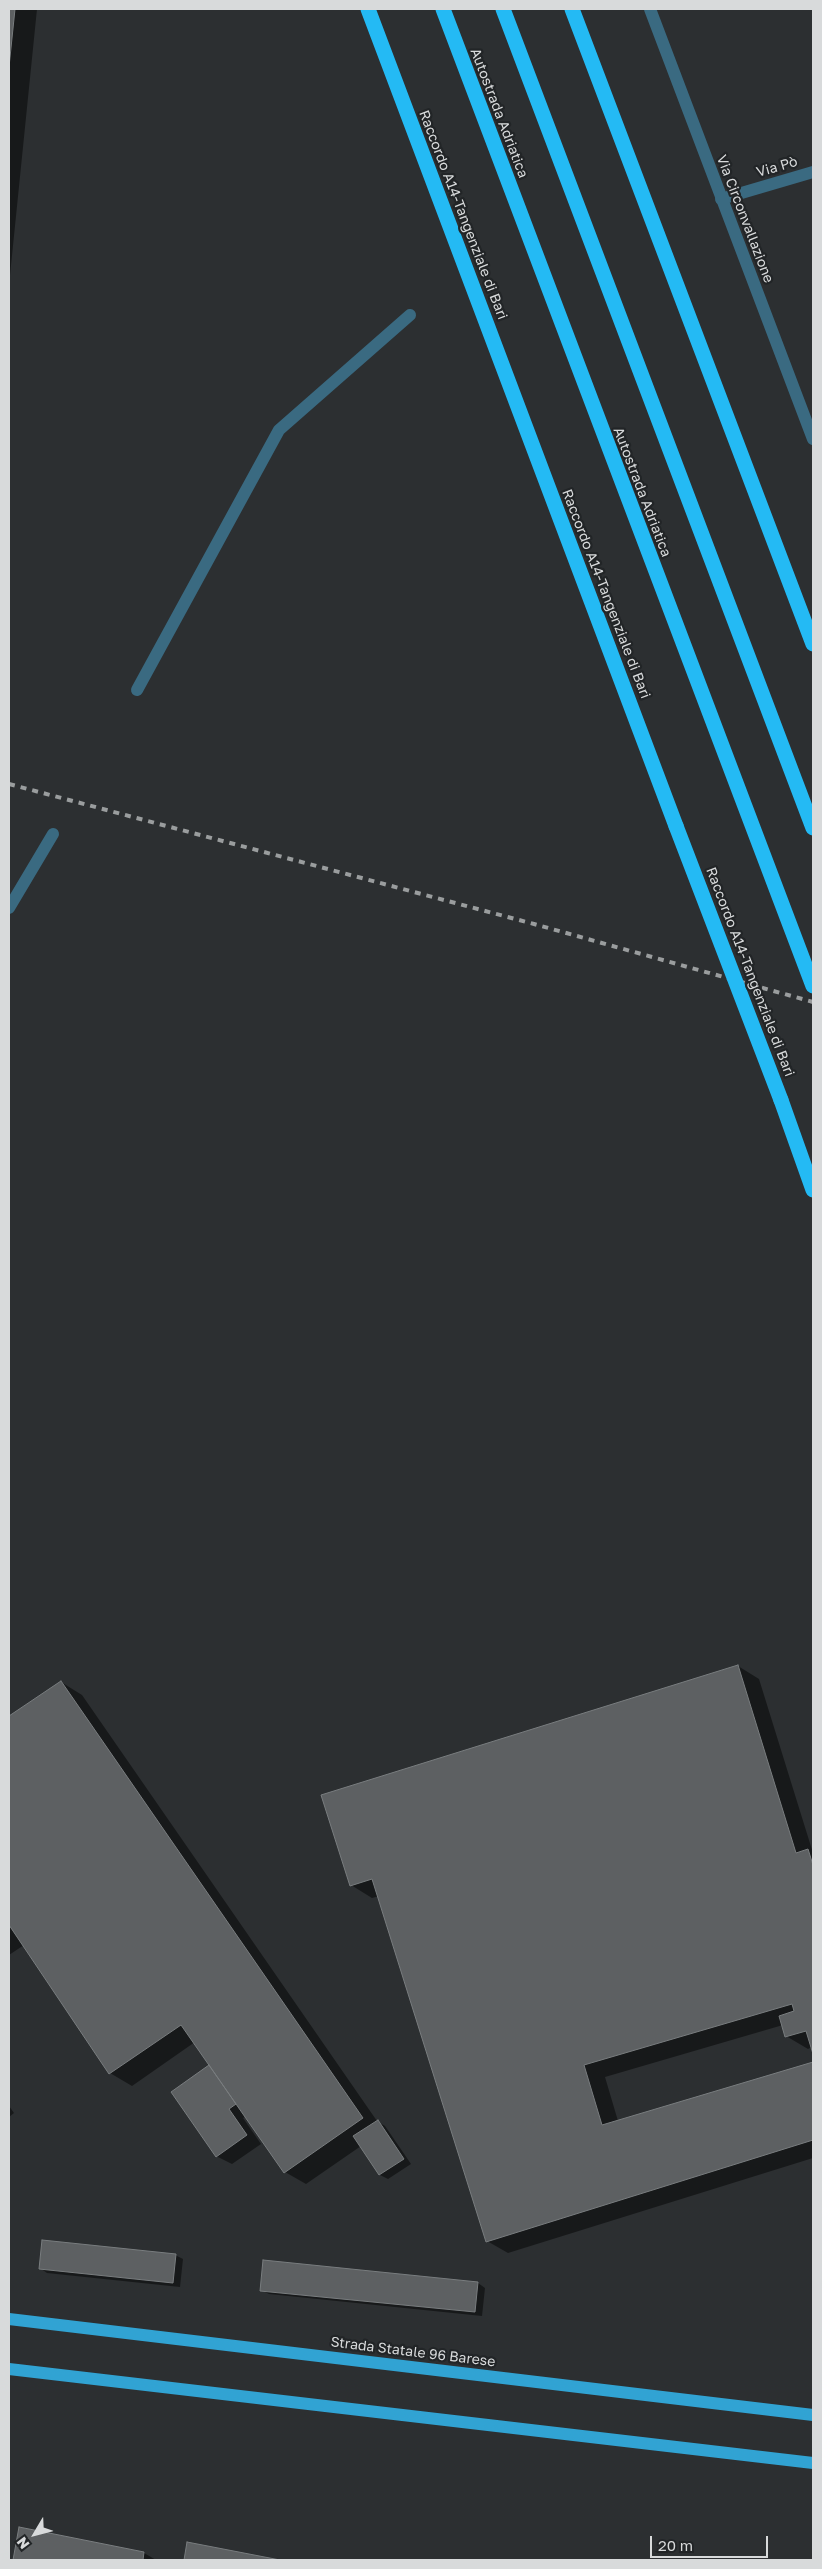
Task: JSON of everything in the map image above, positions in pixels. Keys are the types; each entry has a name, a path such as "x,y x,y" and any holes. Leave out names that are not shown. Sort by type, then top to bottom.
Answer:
{"highway":[{"name":"Raccordo A14-Tangenziale di Bari","path":"368,9 781,1100 813,1190"},
{"name":"Autostrada Adriatica","path":"443,9 813,986"},
{"path":"503,9 813,828"},
{"path":"572,9 813,644"}],"main road":[{"name":"Strada Statale 96 Barese","path":"9,2319 813,2415"},
{"path":"9,2369 813,2463"}],"street":[{"name":"Via Circonvallazione","path":"650,9 813,439"},
{"name":"Via Pò","path":"721,199 813,172"},
{"path":"138,690 278,430 410,315"},
{"path":"9,908 53,834"}],"building":[{"path":"9,9 15,9 9,67"},
{"path":"738,1665 796,1853 808,1849 813,1865 813,2054 806,2031 785,2037 779,2016 794,2011 792,2004 584,2065 602,2125 813,2062 813,2140 486,2242 372,1879 350,1886 321,1795"},
{"path":"61,1681 363,2118 284,2173 181,2025 109,2074 9,1925 9,1716"},
{"path":"209,2065 236,2104 229,2109 247,2135 216,2157 171,2092"},
{"path":"378,2120 404,2159 379,2175 353,2136"},
{"path":"42,2240 176,2254 173,2283 39,2269"},
{"path":"263,2260 478,2282 475,2312 260,2291"},
{"path":"19,2527 144,2552 143,2560 13,2560"},
{"path":"187,2542 280,2560 184,2560"}],"railway":[{"path":"9,784 534,924 813,1002"}]}
